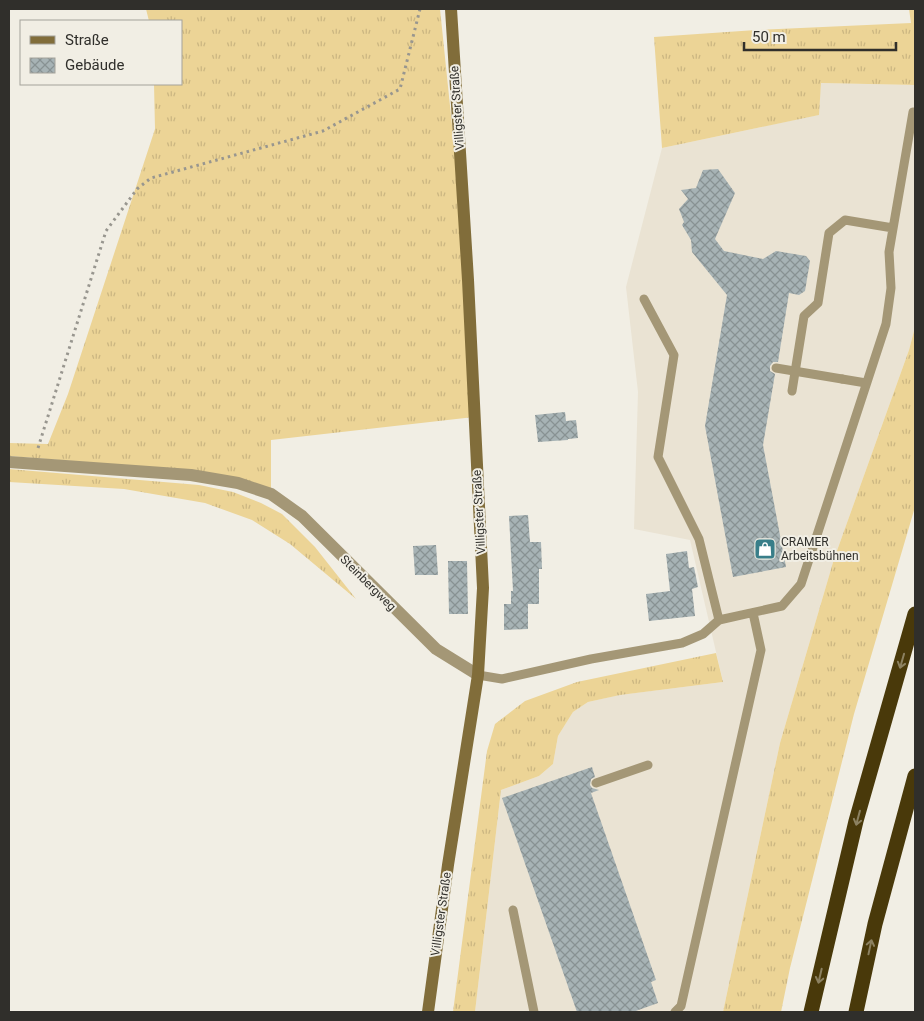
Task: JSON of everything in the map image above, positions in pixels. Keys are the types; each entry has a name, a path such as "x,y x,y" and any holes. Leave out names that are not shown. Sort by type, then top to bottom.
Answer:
{"highway":[{"path":"811,1012 856,821 915,614"},
{"path":"856,1012 875,924 915,776"}],"main road":[{"name":"Villigster Straße","path":"428,1012 448,865 478,675 483,588 468,280 451,9"}],"street":[{"name":"Steinbergweg","path":"9,462 191,475 238,483 271,494 302,516 436,649 478,675"}],"lane":[{"path":"644,299 674,355 658,457 699,540 720,620 782,606 801,584 886,324 891,288 889,252 912,112"},
{"path":"792,391 804,316 818,303 829,233 845,220 893,228"},
{"path":"776,368 866,383"},
{"path":"675,1012 681,1006 761,650 753,613"},
{"name":"Steinbergweg","path":"478,675 502,679 591,659 682,644 703,634 720,620"},
{"path":"596,783 648,765"},
{"path":"513,910 534,1012"}],"path":[{"path":"32,464 106,231 137,189 151,178 323,131 400,89 420,9"}],"shaded area":[{"name":"CRAMER Arbeitsbühnen","path":"821,83 915,85 915,327 909,350 834,559 780,743 723,1012 475,1012 501,790 539,776 553,764 558,736 573,712 588,702 619,695 723,682 690,540 634,529 638,392 626,287 662,148 818,115"}],"green space":[{"path":"146,9 440,9 468,280 474,417 271,440 271,494 196,471 9,456 9,443 48,444 68,394 155,129 154,85 182,85 182,20 149,20"},
{"path":"909,9 915,9 915,85 821,83 819,115 662,148 654,37 911,23"},
{"path":"915,327 915,507 854,714 790,968 781,1012 723,1012 780,743 834,559 909,350"},
{"path":"9,469 199,485 233,492 282,514 315,547 356,599 290,544 252,520 205,503 124,489 9,482"},
{"path":"716,653 723,682 620,695 588,702 573,712 558,736 553,764 539,776 501,790 475,1012 453,1012 487,751 495,724 525,701 577,682"}],"building":[{"path":"718,169 735,193 715,239 724,251 763,259 776,251 806,256 810,261 805,291 799,295 789,293 778,362 773,362 770,366 770,371 775,374 763,445 786,567 733,577 705,426 727,295 692,252 691,240 682,225 684,222 679,209 688,199 681,190 696,188 703,170"},
{"path":"565,412 566,421 576,420 578,438 538,442 535,415"},
{"path":"528,515 530,542 541,542 542,569 539,569 539,604 528,604 528,629 504,630 504,604 511,604 511,591 513,591 509,516"},
{"path":"436,545 438,575 415,575 413,546"},
{"path":"687,551 689,568 694,567 698,587 692,589 695,616 649,621 646,594 670,591 666,554"},
{"path":"448,561 467,561 468,614 449,614"},
{"path":"592,767 595,777 591,779 590,785 592,788 599,790 591,793 656,980 651,982 658,1003 633,1012 577,1012 502,798"}],"place":[{"name":"CRAMER Arbeitsbühnen","path":"765,549"}]}
